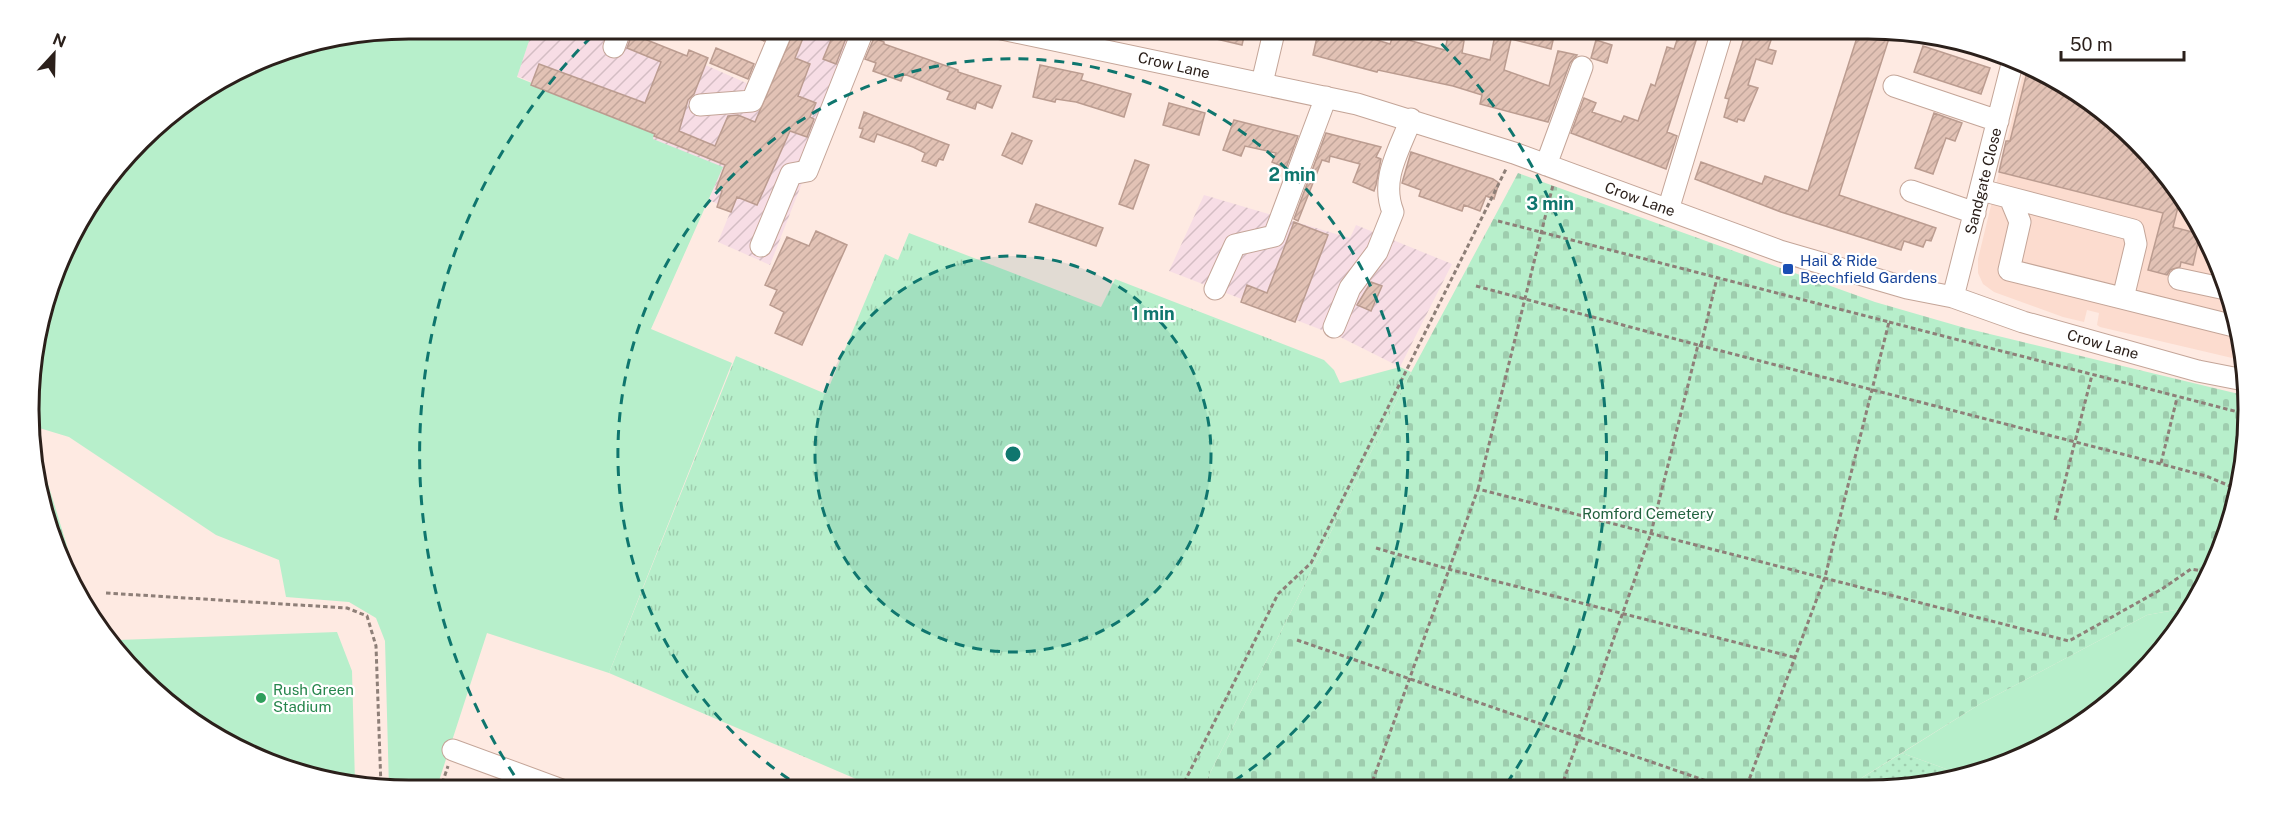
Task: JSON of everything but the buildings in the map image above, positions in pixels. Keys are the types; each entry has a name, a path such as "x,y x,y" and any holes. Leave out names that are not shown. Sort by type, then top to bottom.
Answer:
{"street":[{"path":"700,105 752,101 778,39"},
{"path":"761,246 791,174 807,171 860,39"},
{"name":"Crow Lane","path":"1050,39 1326,97 1411,119 1514,153 1780,251 1907,288 1953,297 2034,325 2198,371 2236,379"},
{"path":"1262,83 1272,39"},
{"path":"1668,210 1720,39"},
{"path":"1552,167 1582,66"},
{"name":"Sandgate Close","path":"1953,297 2011,68"},
{"path":"1894,86 1998,121"},
{"path":"1215,289 1235,245 1274,236 1326,97"},
{"path":"1334,327 1350,288 1377,252 1393,212 1386,196 1389,177 1411,119"},
{"path":"1981,190 2133,230 2136,244 2123,298"},
{"path":"1911,191 1976,213"},
{"path":"2010,198 2020,222 2009,270 2228,324"},
{"path":"2179,279 2217,287"},
{"path":"453,750 531,780"}],"path":[{"path":"1185,780 1278,594 1311,563 1514,153"},
{"path":"1373,780 1407,678 1478,489 1542,232 1552,167"},
{"path":"1498,221 2238,412"},
{"path":"1564,780 1621,614 1652,533 1717,278"},
{"path":"1476,286 2161,464 2206,476 2230,486"},
{"path":"1749,780 1797,658 1825,577 1889,322"},
{"path":"2055,520 2092,375"},
{"path":"2161,464 2177,398"},
{"path":"1478,489 2070,641 2162,589 2191,569 2201,571"},
{"path":"1376,548 1448,569 1797,658"},
{"path":"106,593 347,608 367,616 376,646 381,779"},
{"path":"1297,640 1704,780"},
{"path":"443,780 453,750"}],"shaded area":[{"path":"530,39 647,39 753,86 771,39 858,39 770,265 718,242 731,210 709,200 722,167 652,139 653,133 517,76"},
{"path":"2023,73 2073,101 2112,131 2146,165 2176,204 2210,268 2225,314 2235,359 2100,327 2097,325 2099,313 2087,310 2084,322 2063,317 1994,292 1983,284 1978,273 1978,259"},
{"path":"1204,195 1350,238 1356,225 1452,264 1400,367 1340,337 1169,271"}],"green space":[{"path":"410,39 530,39 517,77 654,133 653,139 723,167 651,329 732,363 609,673 487,633 439,780 389,779 385,641 376,618 349,602 286,597 279,560 216,535 69,437 40,428 40,385 46,337 52,314 77,246 101,204 116,184 131,165 165,131 204,101 268,67 314,52 361,42"},
{"name":"Romford Cemetery","path":"1518,173 1875,302 1965,328 2237,394 2237,434 2231,482 2218,529 2200,573 2179,609 2147,615 1980,704 1858,780 1207,780 1407,380"},
{"path":"909,233 1101,307 1115,279 1324,360 1334,370 1340,383 1400,367 1411,372 1207,780 858,780 609,673 736,356 826,394 885,254 898,260"},
{"path":"44,472 71,559 59,529"},
{"path":"2179,609 2146,654 2112,688 2073,718 2053,730 2009,752 1950,770 1902,753 1980,704 2147,615"},
{"name":"Rush Green Stadium","path":"337,632 352,671 355,776 290,760 246,742 224,730 204,718 165,688 120,640"},
{"path":"1902,753 1950,770 1916,777 1858,780"}],"place":[{"name":"Hail & Ride Beechfield Gardens","path":"1788,269"},
{"name":"Rush Green Stadium","path":"261,698"}]}
